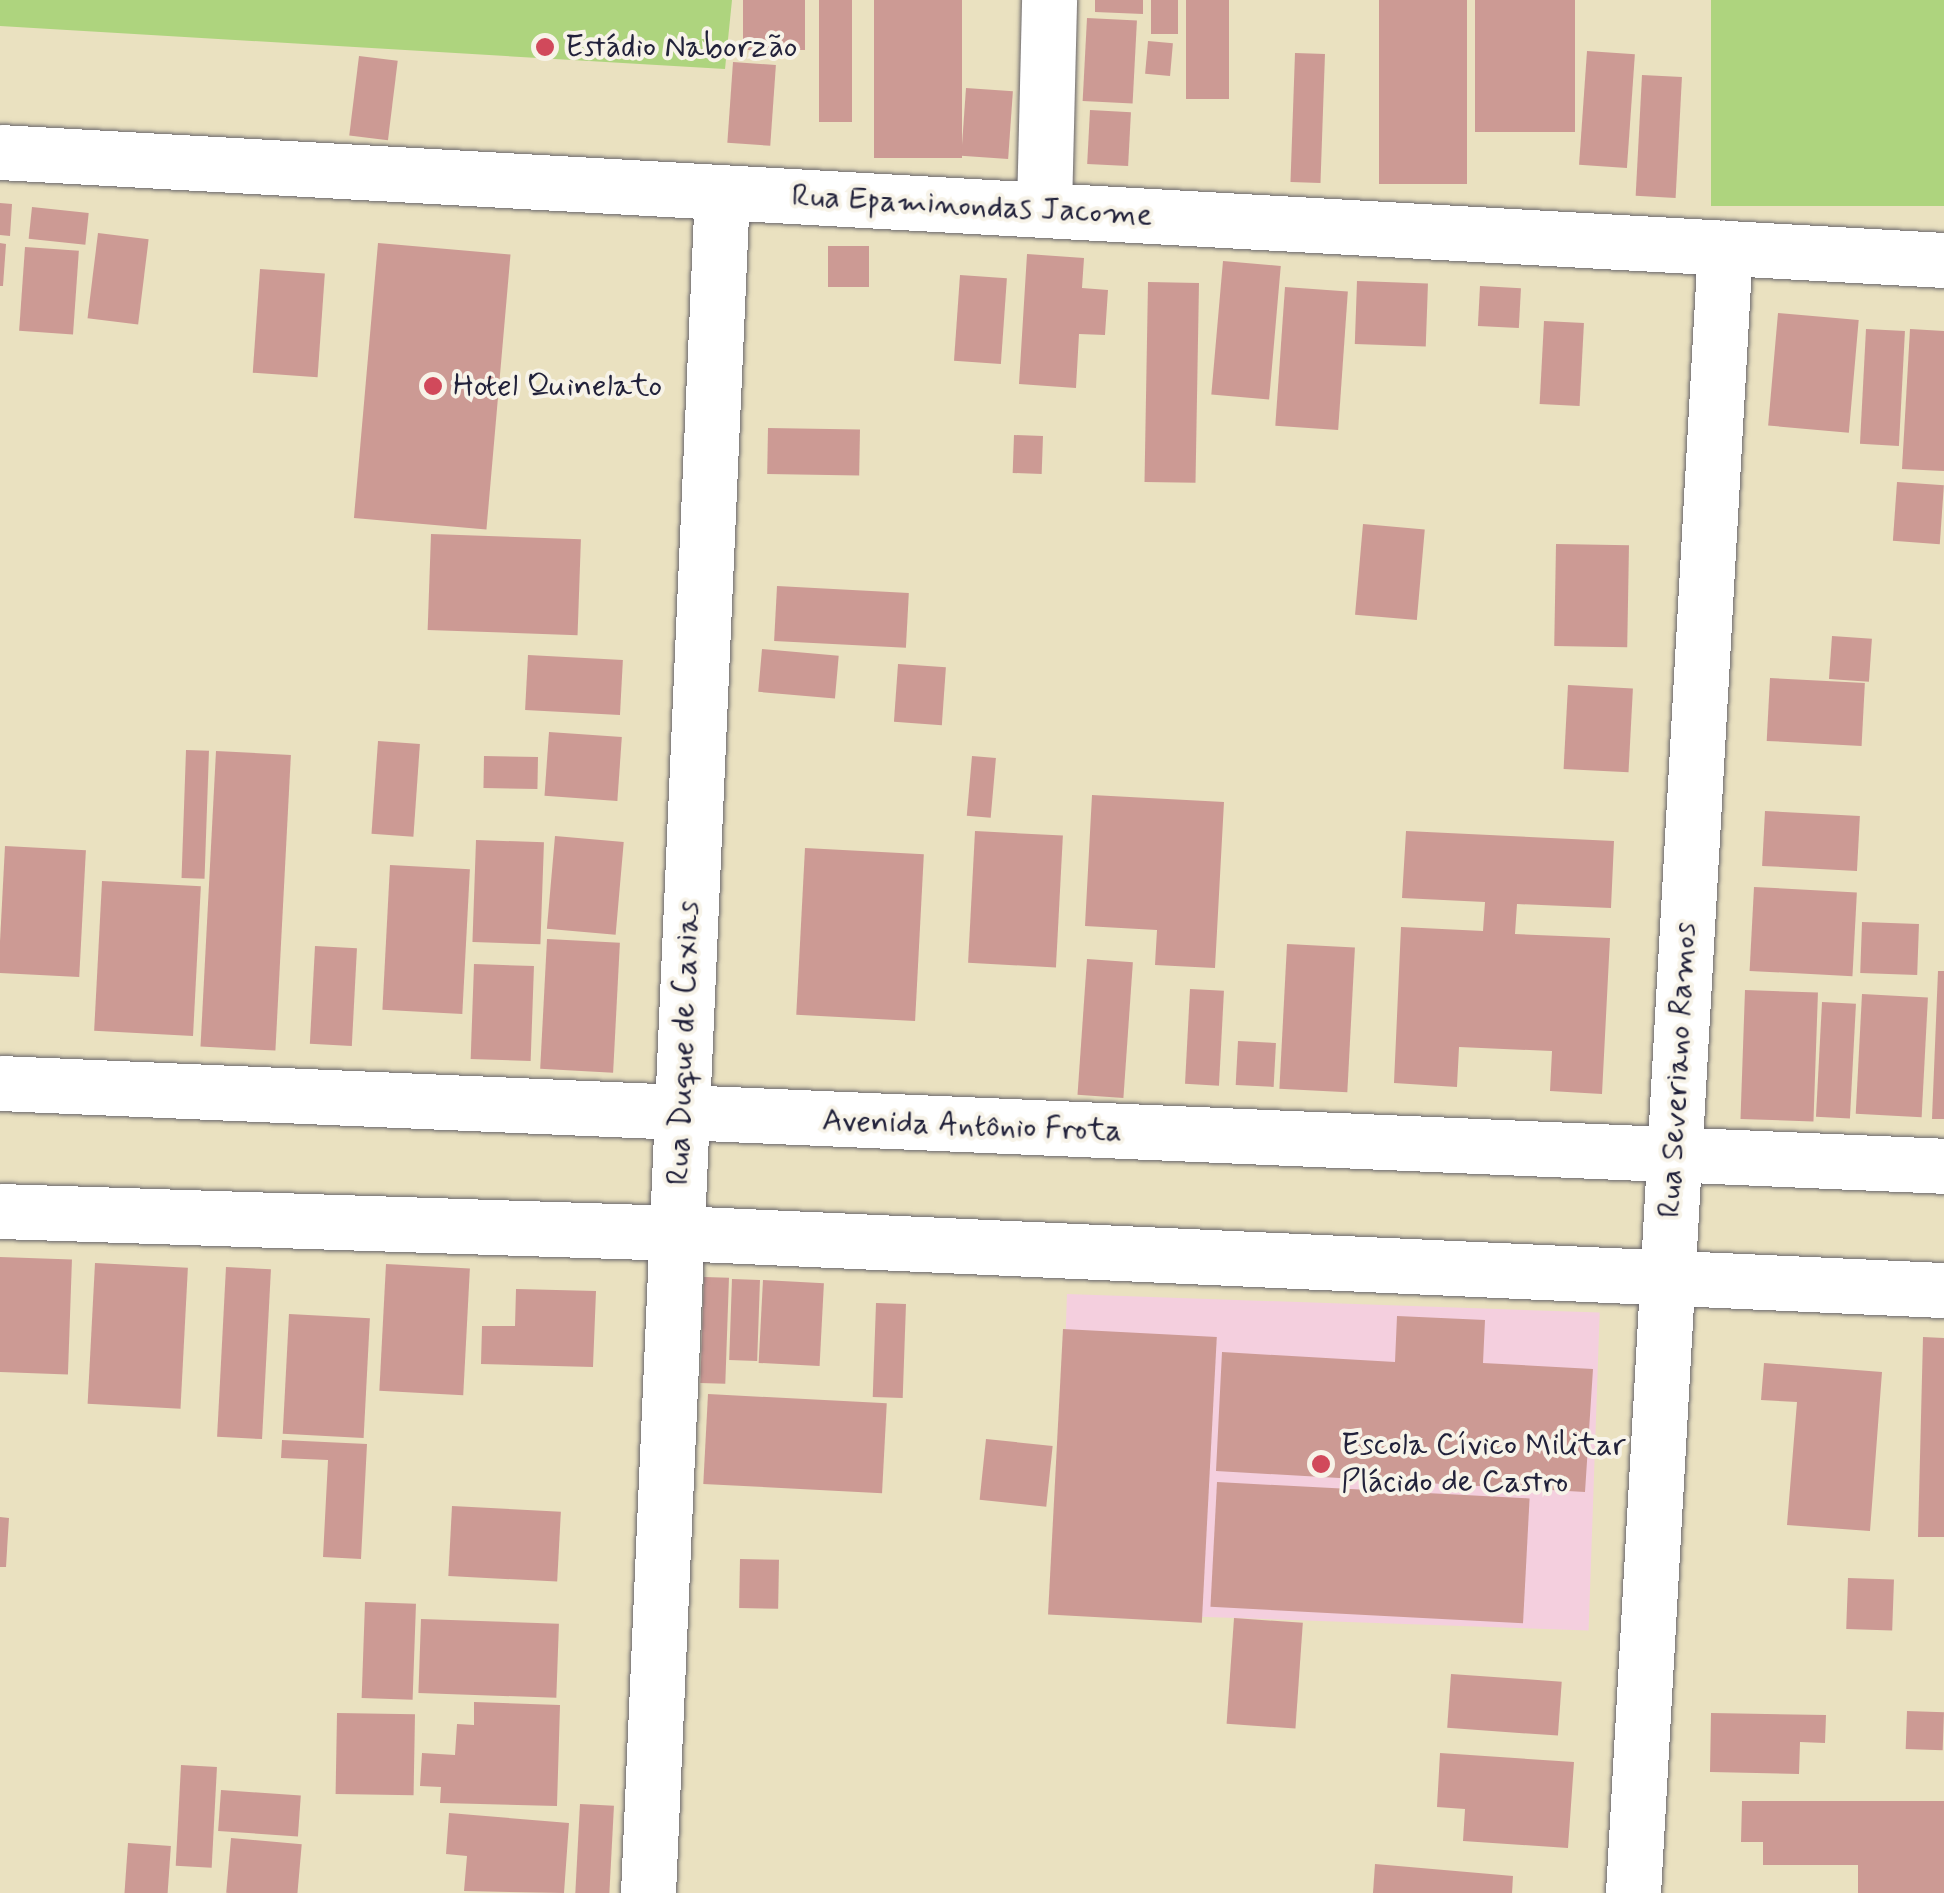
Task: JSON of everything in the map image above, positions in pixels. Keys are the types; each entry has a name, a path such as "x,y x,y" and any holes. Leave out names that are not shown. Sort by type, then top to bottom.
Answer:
{"street":[{"path":"1044,208 1049,0"},
{"name":"Rua Epaminondas Jacome","path":"0,152 1944,260"},
{"name":"Rua Duque de Caxias","path":"648,1893 722,194"},
{"name":"Rua Severiano Ramos","path":"1633,1893 1724,248"},
{"name":"Avenida Antônio Frota","path":"0,1083 1944,1166"},
{"path":"0,1211 676,1233 1944,1290"}],"shaded area":[{"name":"Escola Cívico Militar Plácido de Castro","path":"1067,1294 1600,1313 1589,1630 1056,1612"}],"green space":[{"name":"Estádio Naborzão","path":"0,0 732,0 725,69 0,26"},
{"path":"1711,0 1944,0 1944,206 1711,206"}],"building":[{"path":"743,0 805,0 805,50 743,50"},
{"path":"819,0 852,0 852,122 819,122"},
{"path":"874,0 962,0 962,158 874,158"},
{"path":"1095,0 1143,0 1143,14 1095,12"},
{"path":"1151,0 1178,0 1178,34 1151,34"},
{"path":"1186,0 1229,0 1229,99 1186,99"},
{"path":"1379,0 1467,0 1467,184 1379,184"},
{"path":"1475,0 1575,0 1575,132 1475,132"},
{"path":"1087,18 1137,21 1133,104 1083,101"},
{"path":"1148,41 1173,43 1170,76 1145,74"},
{"path":"1587,51 1635,54 1627,168 1579,165"},
{"path":"1295,53 1325,54 1320,183 1290,182"},
{"path":"359,56 398,61 388,140 349,135"},
{"path":"733,62 776,65 770,146 727,143"},
{"path":"1642,75 1682,77 1676,198 1636,196"},
{"path":"966,88 1013,91 1008,159 961,156"},
{"path":"1090,110 1131,112 1128,166 1087,164"},
{"path":"0,203 12,204 10,236 0,235"},
{"path":"32,207 89,213 85,245 29,239"},
{"path":"98,233 149,239 138,325 88,318"},
{"path":"0,243 6,244 3,286 0,286"},
{"name":"Hotel Quinelato","path":"378,243 510,255 486,530 354,518"},
{"path":"828,246 869,246 869,287 828,287"},
{"path":"25,247 79,251 73,335 19,331"},
{"path":"1027,254 1084,258 1082,288 1108,290 1105,335 1079,334 1076,388 1019,384"},
{"path":"1223,261 1281,266 1269,400 1211,394"},
{"path":"260,269 325,274 318,377 253,373"},
{"path":"960,275 1007,278 1001,364 954,361"},
{"path":"1357,281 1428,283 1426,346 1355,344"},
{"path":"1148,282 1199,283 1196,483 1145,482"},
{"path":"1480,286 1521,288 1519,328 1478,326"},
{"path":"1285,287 1348,291 1338,430 1275,426"},
{"path":"1778,313 1859,320 1849,433 1768,426"},
{"path":"1544,321 1584,323 1580,406 1540,404"},
{"path":"1866,329 1905,331 1899,446 1860,444"},
{"path":"1910,329 1944,331 1944,471 1902,469"},
{"path":"768,428 860,430 859,476 767,474"},
{"path":"1014,435 1043,436 1042,474 1013,473"},
{"path":"1897,482 1944,485 1940,544 1893,541"},
{"path":"1363,524 1425,529 1417,620 1355,615"},
{"path":"431,534 581,539 578,635 428,630"},
{"path":"1556,544 1629,545 1627,647 1554,646"},
{"path":"777,586 909,593 906,648 774,641"},
{"path":"1832,636 1872,639 1869,682 1829,679"},
{"path":"762,649 839,656 835,699 758,692"},
{"path":"528,655 623,660 620,715 525,710"},
{"path":"898,664 946,667 942,725 894,722"},
{"path":"1770,678 1865,683 1862,746 1767,741"},
{"path":"1568,685 1633,688 1629,772 1564,769"},
{"path":"549,732 622,737 617,801 545,796"},
{"path":"378,741 420,744 413,837 372,834"},
{"path":"186,750 209,751 205,879 182,878"},
{"path":"216,751 291,755 275,1051 201,1047"},
{"path":"484,756 538,757 537,789 483,788"},
{"path":"972,756 996,758 991,818 967,816"},
{"path":"1092,795 1224,802 1215,968 1155,965 1157,930 1085,926"},
{"path":"1765,811 1860,816 1857,871 1762,866"},
{"path":"975,831 1063,836 1056,967 968,963"},
{"path":"1406,831 1614,841 1611,908 1517,904 1515,934 1610,938 1602,1094 1550,1091 1552,1051 1459,1047 1457,1087 1394,1083 1401,927 1483,931 1485,902 1402,898"},
{"path":"555,836 624,842 616,935 547,929"},
{"path":"476,840 544,842 540,944 472,942"},
{"path":"5,846 86,850 79,977 0,973"},
{"path":"805,848 924,854 915,1021 796,1015"},
{"path":"390,865 470,869 462,1014 382,1010"},
{"path":"102,881 201,886 193,1036 94,1031"},
{"path":"1754,887 1857,892 1852,976 1750,971"},
{"path":"1862,922 1919,924 1917,975 1860,973"},
{"path":"547,939 620,943 613,1073 540,1069"},
{"path":"1287,944 1355,948 1347,1092 1279,1089"},
{"path":"315,946 357,948 352,1046 310,1044"},
{"path":"1087,959 1133,962 1123,1098 1078,1095"},
{"path":"474,964 534,966 531,1061 471,1059"},
{"path":"1938,971 1944,971 1944,1119 1932,1119"},
{"path":"1190,989 1224,991 1219,1086 1185,1084"},
{"path":"1745,990 1818,993 1813,1121 1740,1119"},
{"path":"1862,994 1928,997 1922,1117 1856,1114"},
{"path":"1822,1002 1856,1004 1850,1119 1816,1117"},
{"path":"1238,1041 1276,1043 1274,1087 1236,1085"},
{"path":"0,1257 72,1260 68,1374 0,1372"},
{"path":"95,1263 188,1268 180,1409 88,1404"},
{"path":"386,1264 470,1268 463,1395 379,1391"},
{"path":"226,1267 271,1269 262,1439 217,1437"},
{"path":"704,1277 729,1278 725,1384 700,1383"},
{"path":"732,1279 760,1280 757,1361 729,1360"},
{"path":"763,1280 824,1283 820,1366 759,1363"},
{"path":"516,1289 596,1291 593,1367 481,1364 482,1326 515,1326"},
{"path":"876,1303 906,1304 903,1398 873,1397"},
{"path":"289,1314 370,1318 364,1438 283,1434"},
{"path":"1397,1316 1485,1320 1483,1363 1593,1369 1585,1492 1216,1471 1222,1352 1395,1362"},
{"path":"1063,1329 1217,1337 1202,1623 1048,1615"},
{"path":"1923,1337 1944,1338 1944,1537 1918,1537"},
{"path":"1764,1363 1882,1372 1870,1531 1787,1525 1797,1402 1761,1400"},
{"path":"708,1394 887,1403 882,1493 703,1484"},
{"path":"986,1439 1053,1446 1046,1507 980,1500"},
{"path":"282,1440 367,1444 361,1559 323,1557 328,1460 281,1458"},
{"path":"1217,1482 1530,1498 1523,1623 1210,1607"},
{"path":"452,1506 561,1512 557,1582 448,1576"},
{"path":"0,1517 9,1518 6,1567 0,1567"},
{"path":"740,1559 779,1560 778,1609 739,1608"},
{"path":"1848,1578 1894,1580 1892,1631 1846,1629"},
{"path":"365,1602 416,1604 413,1700 362,1698"},
{"path":"1234,1618 1303,1623 1295,1729 1227,1724"},
{"path":"421,1619 559,1624 556,1698 418,1693"},
{"path":"1451,1674 1562,1682 1558,1736 1447,1728"},
{"path":"474,1702 560,1705 557,1806 440,1803 441,1787 420,1786 422,1753 455,1755 457,1724 474,1725"},
{"path":"1907,1711 1944,1712 1943,1750 1906,1749"},
{"path":"337,1713 415,1714 414,1795 336,1794"},
{"path":"1711,1713 1826,1715 1825,1743 1800,1742 1799,1774 1710,1772"},
{"path":"1440,1753 1574,1762 1568,1848 1463,1841 1465,1809 1437,1807"},
{"path":"181,1765 217,1767 212,1868 176,1866"},
{"path":"221,1790 301,1796 298,1836 218,1831"},
{"path":"1742,1801 1944,1801 1944,1893 1858,1893 1858,1865 1763,1865 1763,1842 1741,1842"},
{"path":"580,1804 614,1806 609,1893 575,1893"},
{"path":"449,1813 569,1823 564,1893 464,1891 467,1856 446,1854"},
{"path":"231,1838 302,1844 297,1893 226,1893"},
{"path":"128,1843 171,1846 168,1893 125,1893"},
{"path":"1375,1864 1513,1876 1512,1893 1373,1893"}],"place":[{"name":"Estádio Naborzão","path":"545,47"},
{"name":"Hotel Quinelato","path":"433,386"},
{"name":"Escola Cívico Militar Plácido de Castro","path":"1321,1464"}]}
